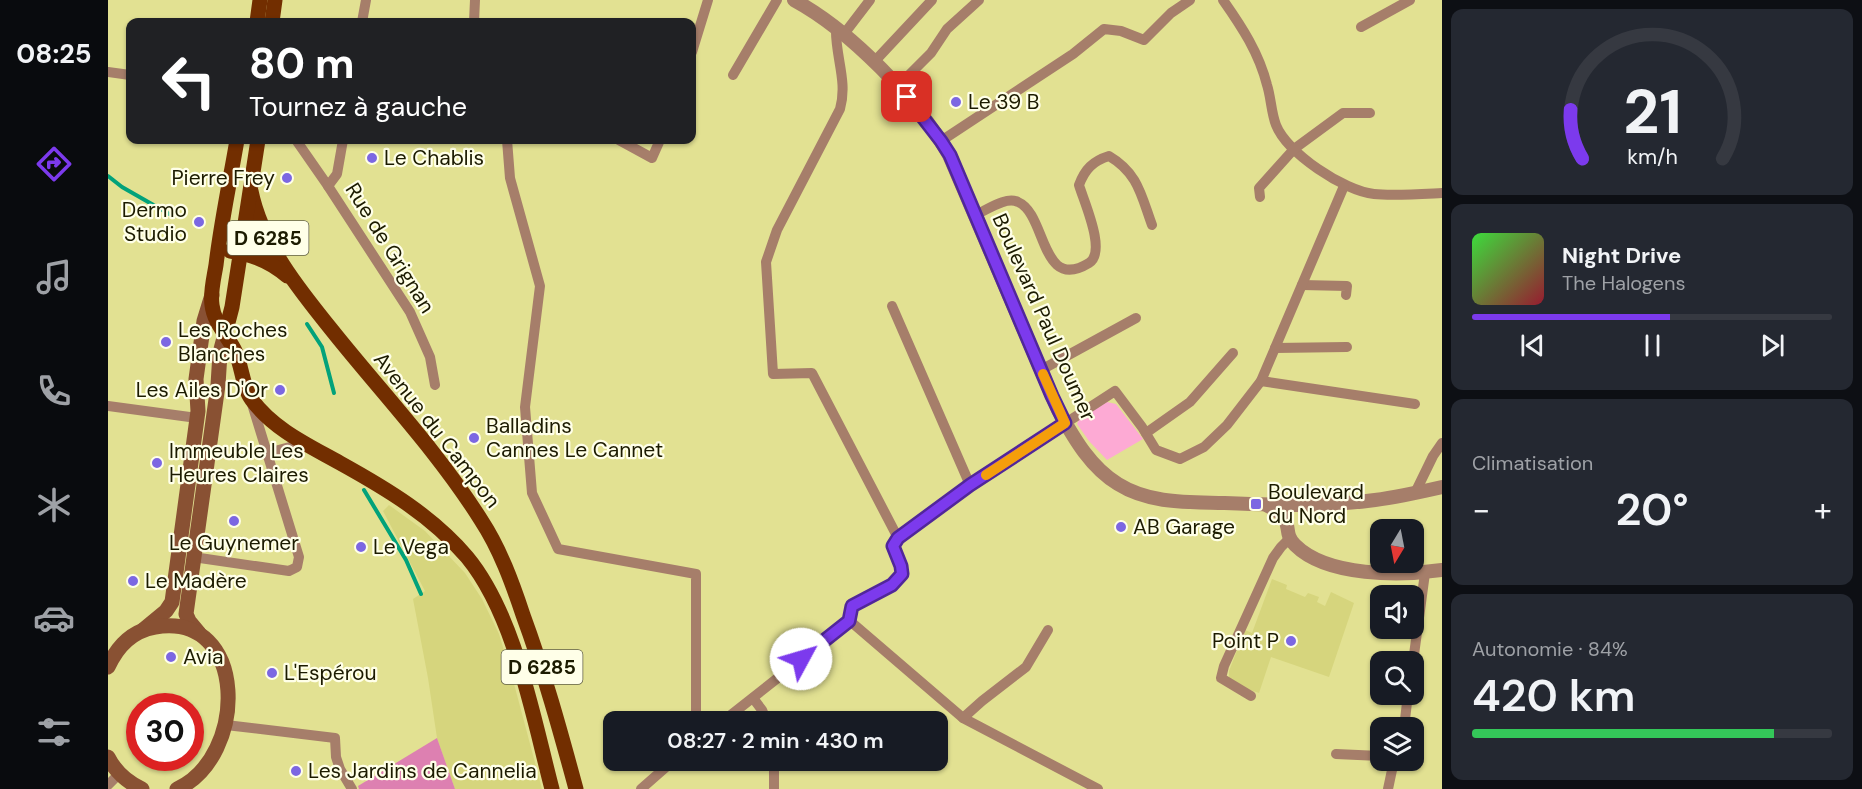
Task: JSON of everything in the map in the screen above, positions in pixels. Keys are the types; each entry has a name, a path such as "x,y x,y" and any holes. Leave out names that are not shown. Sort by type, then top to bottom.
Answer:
{"main road":[{"path":"258,18 260,0"},
{"path":"273,18 275,0"},
{"path":"109,660 120,646 166,611 172,602 197,418 198,403 195,386 204,321 212,295 236,144"},
{"path":"179,789 194,778 215,751 226,725 228,711 225,671 209,642 189,621 186,614 218,385 220,353 232,307 257,144"},
{"name":"Avenue du Campon","path":"250,191 260,223 293,282 448,472 483,522 510,578 543,671 576,789"},
{"name":"Avenue du Campon","path":"218,250 240,252 272,264 293,282"},
{"path":"212,295 214,313 225,334"},
{"name":"D 6285","path":"225,334 236,353 250,398 276,424 390,492 424,516 457,546 481,575 498,607 518,663 552,789"},
{"path":"143,630 167,626 199,633"},
{"path":"108,757 114,779 126,780 142,789"}],"street":[{"path":"363,18 366,0"},
{"path":"474,18 475,0"},
{"path":"696,39 708,0"},
{"path":"733,75 777,0"},
{"path":"870,0 840,31 837,52 844,87 840,109 777,230 766,262 773,374 812,373 898,538"},
{"path":"874,62 932,0"},
{"path":"897,87 931,53 947,29 979,0"},
{"path":"941,141 1073,54 1104,29 1121,31 1144,40 1171,13 1190,0"},
{"path":"1223,0 1248,35 1267,83 1276,125 1288,145 1344,186 1373,194 1442,193"},
{"path":"1361,27 1410,0"},
{"name":"Boulevard Paul Doumer","path":"802,2 840,31 874,62 897,87 950,155 1065,423 1081,448 1102,473 1136,493 1155,499 1266,505 1316,505 1375,500 1442,487"},
{"path":"108,72 126,74"},
{"path":"1260,197 1259,188 1294,149 1343,113 1370,113"},
{"name":"Rue de Grignan","path":"299,144 410,312 430,357 435,385"},
{"path":"328,186 337,174 342,144"},
{"path":"507,144 510,178 540,286 525,407 532,493 558,549 696,574 696,711"},
{"path":"626,144 652,158 658,144"},
{"path":"975,214 1008,200 1016,200 1031,215 1056,265 1080,268 1093,260 1096,240 1079,185 1087,168 1097,160 1109,156 1123,164 1137,183 1152,225"},
{"path":"736,711 849,621 852,606 892,585 902,574 893,546 898,538 970,485 1114,391 1156,450 1179,459 1204,447 1227,425 1261,381 1344,186"},
{"path":"1302,285 1347,287"},
{"path":"892,306 970,485"},
{"path":"1041,370 1136,318"},
{"path":"1275,348 1347,347"},
{"path":"1146,433 1190,402 1233,353"},
{"path":"1261,381 1415,404"},
{"path":"193,557 289,571 297,567 299,557 250,398"},
{"path":"108,406 197,418"},
{"path":"267,453 305,443"},
{"path":"1415,492 1442,443"},
{"path":"1266,505 1281,514 1288,523 1290,538 1294,544 1320,560 1370,573 1425,573 1442,570"},
{"path":"1288,523 1297,512 1316,505"},
{"path":"1251,696 1221,678 1224,666 1273,558 1290,538"},
{"path":"1414,651 1425,573"},
{"path":"849,621 963,718 1098,789"},
{"path":"963,718 1026,667 1048,630"},
{"path":"753,698 762,711"},
{"path":"226,725 335,738 336,757 352,789"},
{"path":"1336,754 1370,756"},
{"path":"641,789 661,771"},
{"path":"774,771 774,789"},
{"path":"1388,789 1392,771"}],"shaded area":[{"path":"1107,402 1116,404 1143,439 1107,460 1077,424 1080,417"},
{"path":"389,505 425,531 465,573 482,599 499,634 542,789 455,789 437,738 413,599 425,591 383,511"},
{"name":"Point P","path":"1272,579 1287,585 1286,589 1305,597 1308,593 1319,597 1317,602 1325,606 1331,592 1354,603 1329,677 1271,657 1259,693 1233,684 1229,678 1229,671 1245,630 1252,633"},
{"path":"437,738 455,789 359,789 358,786"}],"waterway":[{"path":"108,176 122,187 171,215"},
{"path":"307,324 322,347 334,393"},
{"path":"364,490 406,560 421,594"}],"slow traffic":[{"path":"986,475 1065,423 1043,374"}],"place":[{"name":"Le 39 B","path":"956,102"},
{"name":"Le Chablis","path":"372,158"},
{"name":"Pierre Frey","path":"287,178"},
{"name":"Dermo Studio","path":"199,222"},
{"name":"Les Roches Blanches","path":"166,342"},
{"name":"Les Ailes D'Or","path":"280,390"},
{"name":"Balladins Cannes Le Cannet","path":"474,438"},
{"name":"Immeuble Les Heures Claires","path":"157,463"},
{"name":"Boulevard du Nord","path":"1256,504"},
{"name":"Le Guynemer","path":"234,521"},
{"name":"AB Garage","path":"1121,527"},
{"name":"Le Vega","path":"361,547"},
{"name":"Le Madère","path":"133,581"},
{"name":"Point P","path":"1291,641"},
{"name":"Avia","path":"171,657"},
{"name":"L'Espérou","path":"272,673"},
{"name":"Les Jardins de Cannelia","path":"296,771"}],"route":[{"path":"801,659 849,621 852,606 892,585 902,574 893,546 898,538 970,485 1065,423 950,155 907,97"}]}
